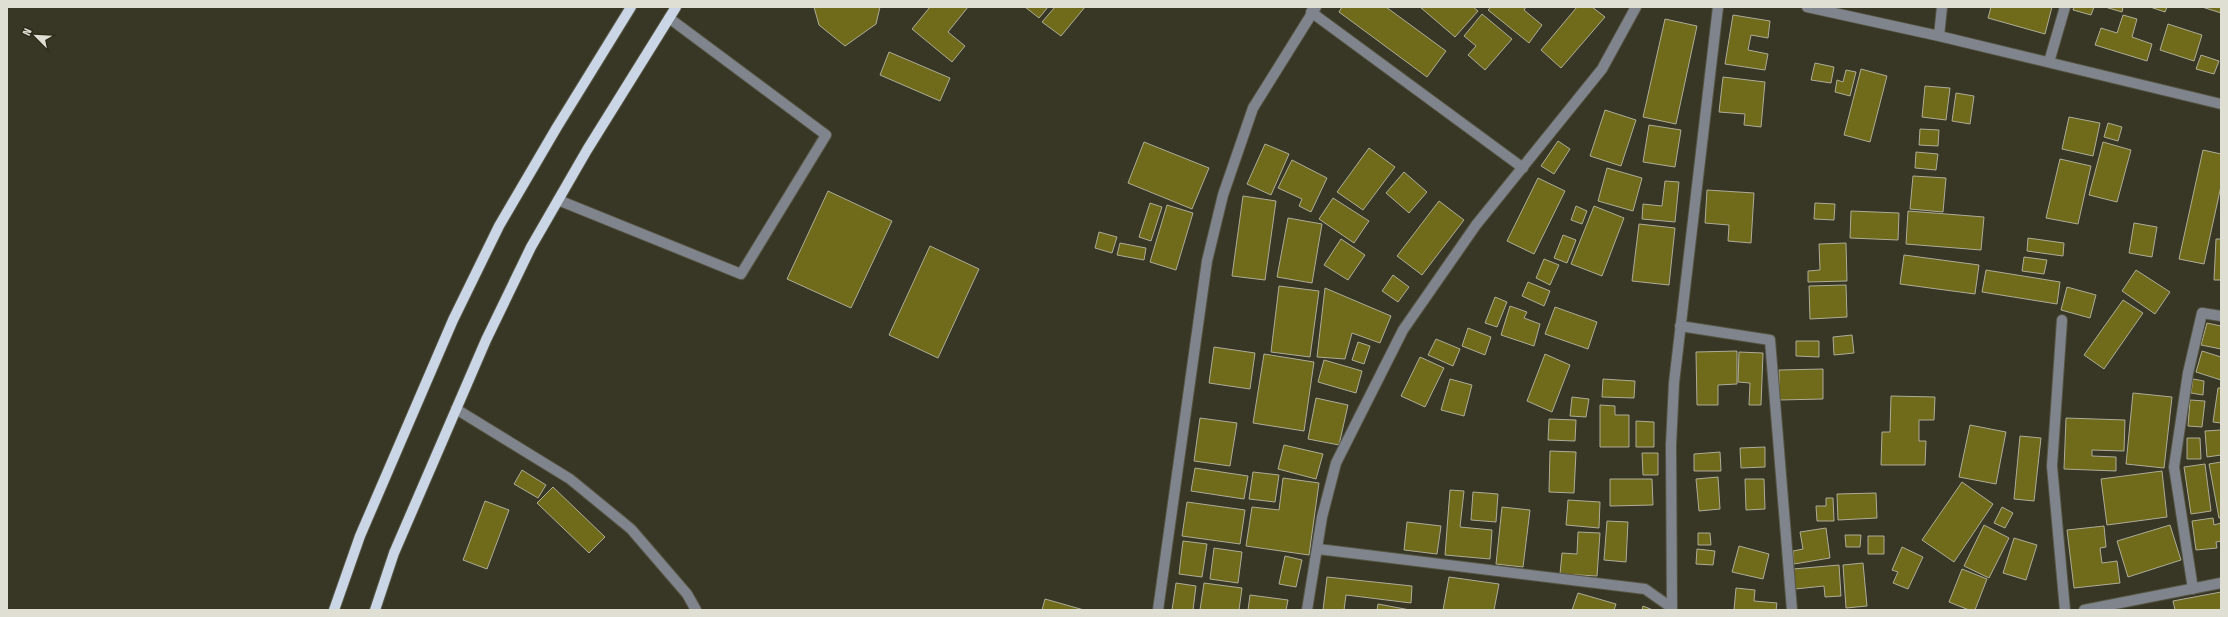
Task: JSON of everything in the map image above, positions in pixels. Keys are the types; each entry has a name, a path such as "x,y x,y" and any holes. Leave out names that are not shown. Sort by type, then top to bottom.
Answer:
{"main road":[{"path":"334,610 360,536 453,320 496,233 557,127 631,7"},
{"path":"374,610 394,553 456,409 486,340 531,247 676,7"}],"street":[{"path":"1307,610 1322,517 1336,463 1403,330 1476,225 1602,69 1636,7"},
{"path":"1672,609 1671,445 1674,383 1718,7"},
{"path":"1807,7 1939,36 2221,104"},
{"path":"1939,36 1942,7"},
{"path":"2049,62 2065,7"},
{"path":"1158,610 1207,261 1223,195 1253,108 1314,10 1523,168"},
{"path":"558,200 741,274 826,135 669,18"},
{"path":"2193,589 2174,467 2188,373 2202,313 2221,316"},
{"path":"2062,320 2052,466 2065,610"},
{"path":"1680,326 1770,340 1792,610"},
{"path":"456,409 570,479 631,529 687,594 696,610"},
{"path":"1318,548 1645,589 1672,609"},
{"path":"2084,610 2221,583"}],"building":[{"path":"814,7 880,7 876,24 845,46 819,25"},
{"path":"930,7 968,7 948,32 965,46 952,62 912,29"},
{"path":"1025,7 1048,7 1039,18"},
{"path":"1055,7 1085,7 1061,36 1042,22"},
{"path":"1342,7 1386,7 1446,51 1427,77 1339,12"},
{"path":"1420,7 1473,7 1478,11 1455,37"},
{"path":"1491,7 1526,7 1524,10 1542,25 1529,43 1488,10"},
{"path":"1577,7 1592,7 1605,17 1561,68 1541,50"},
{"path":"1991,7 2052,7 2045,34 1988,18"},
{"path":"2074,7 2094,7 2091,15 2073,10"},
{"path":"2105,7 2123,7 2122,12"},
{"path":"2150,7 2167,7 2165,12"},
{"path":"2202,7 2221,7 2221,13"},
{"path":"1482,14 1512,39 1485,70 1468,55 1476,46 1464,36"},
{"path":"1733,15 1770,21 1768,38 1751,35 1748,50 1768,54 1765,70 1725,64"},
{"path":"2123,15 2137,19 2132,37 2152,44 2147,61 2095,45 2101,28 2117,33"},
{"path":"1665,19 1697,26 1676,124 1643,117"},
{"path":"2168,24 2202,35 2194,61 2160,50"},
{"path":"889,52 950,78 940,101 880,75"},
{"path":"2201,55 2219,61 2214,74 2196,69"},
{"path":"1815,63 1834,67 1831,83 1811,80"},
{"path":"1861,69 1887,76 1870,142 1844,135"},
{"path":"1846,70 1856,72 1850,96 1835,92 1837,80 1843,82"},
{"path":"1723,77 1765,82 1761,127 1744,125 1745,114 1719,112"},
{"path":"1925,86 1950,88 1946,120 1922,117"},
{"path":"1956,93 1974,96 1970,124 1952,121"},
{"path":"1605,110 1636,120 1621,166 1590,156"},
{"path":"2069,117 2100,123 2093,156 2062,149"},
{"path":"2108,123 2122,127 2118,141 2104,137"},
{"path":"1649,125 1681,130 1675,167 1643,162"},
{"path":"1920,129 1939,130 1938,146 1919,145"},
{"path":"1558,141 1570,149 1554,174 1541,166"},
{"path":"1144,142 1209,168 1192,209 1128,183"},
{"path":"2103,142 2131,150 2117,202 2089,195"},
{"path":"1265,144 1289,154 1271,195 1247,184"},
{"path":"1369,148 1395,167 1363,210 1337,192"},
{"path":"2203,150 2221,154 2221,186 2204,264 2179,259"},
{"path":"1916,152 1938,154 1936,170 1915,168"},
{"path":"2060,159 2091,166 2078,224 2046,218"},
{"path":"1292,160 1327,178 1311,212 1299,206 1302,199 1278,188"},
{"path":"1607,168 1642,178 1633,211 1598,201"},
{"path":"1404,172 1427,192 1409,213 1386,193"},
{"path":"1913,176 1946,178 1943,212 1910,209"},
{"path":"1538,178 1565,191 1534,254 1507,241"},
{"path":"1665,181 1679,182 1675,222 1642,219 1643,204 1662,206"},
{"path":"1707,190 1754,193 1751,243 1728,241 1729,225 1705,223"},
{"path":"828,191 892,221 851,308 787,279"},
{"path":"1243,196 1276,201 1265,280 1232,276"},
{"path":"1333,198 1369,221 1354,243 1319,219"},
{"path":"1439,201 1464,220 1422,275 1397,256"},
{"path":"1150,203 1162,207 1151,241 1139,237"},
{"path":"1815,203 1835,204 1834,220 1814,219"},
{"path":"1167,205 1193,213 1176,270 1150,262"},
{"path":"1576,206 1587,211 1582,224 1571,220"},
{"path":"1594,206 1624,218 1602,276 1571,264"},
{"path":"1851,211 1899,213 1898,240 1850,238"},
{"path":"1908,211 1984,217 1981,250 1906,244"},
{"path":"1288,218 1322,224 1312,283 1277,277"},
{"path":"2134,223 2157,227 2152,257 2129,253"},
{"path":"1639,224 1675,228 1669,285 1632,281"},
{"path":"1099,232 1117,237 1112,253 1095,248"},
{"path":"1563,235 1576,240 1567,263 1554,258"},
{"path":"2028,238 2064,243 2063,256 2027,251"},
{"path":"1341,239 1365,255 1348,280 1324,265"},
{"path":"2216,239 2221,239 2221,280 2214,280"},
{"path":"1120,243 1146,248 1144,260 1117,255"},
{"path":"1846,243 1847,281 1808,282 1808,271 1820,270 1819,244"},
{"path":"930,246 979,269 938,358 889,335"},
{"path":"1904,255 1979,265 1975,294 1900,284"},
{"path":"2024,257 2047,260 2044,274 2022,271"},
{"path":"1544,259 1559,265 1550,285 1536,278"},
{"path":"1986,270 2060,282 2057,304 1982,292"},
{"path":"2136,270 2170,292 2155,314 2122,291"},
{"path":"1393,275 1409,287 1398,302 1382,291"},
{"path":"1528,282 1550,291 1544,306 1522,296"},
{"path":"1846,285 1847,317 1810,319 1809,286"},
{"path":"1279,286 1319,291 1310,357 1271,352"},
{"path":"2067,287 2096,295 2090,318 2061,310"},
{"path":"1325,288 1391,316 1380,343 1352,333 1345,359 1317,357"},
{"path":"1495,297 1507,302 1497,327 1485,323"},
{"path":"2123,300 2143,313 2104,369 2084,355"},
{"path":"1510,306 1527,312 1524,318 1540,324 1534,346 1501,335"},
{"path":"1555,307 1597,322 1588,349 1545,334"},
{"path":"2207,323 2221,326 2221,349 2201,345"},
{"path":"1468,328 1491,337 1485,355 1462,346"},
{"path":"1852,335 1854,353 1834,355 1833,337"},
{"path":"1436,339 1460,349 1453,366 1428,355"},
{"path":"1796,341 1819,341 1819,357 1796,356"},
{"path":"1358,342 1370,346 1364,364 1352,360"},
{"path":"1214,347 1255,353 1250,389 1209,383"},
{"path":"1737,351 1737,384 1718,385 1718,405 1697,405 1696,352"},
{"path":"2202,351 2221,357 2221,380 2196,372"},
{"path":"1739,352 1763,353 1761,405 1749,405 1750,383 1738,382"},
{"path":"1264,354 1314,362 1304,431 1253,423"},
{"path":"1545,354 1570,365 1552,412 1527,401"},
{"path":"1420,357 1444,368 1425,407 1401,396"},
{"path":"1324,360 1362,371 1356,393 1318,382"},
{"path":"1823,369 1823,399 1779,400 1779,370"},
{"path":"1450,379 1472,385 1464,416 1441,410"},
{"path":"1603,379 1635,381 1634,398 1602,397"},
{"path":"2193,379 2204,381 2203,395 2191,393"},
{"path":"2218,388 2221,388 2221,423 2213,422"},
{"path":"2133,393 2172,397 2164,468 2126,464"},
{"path":"1891,396 1935,397 1934,420 1919,420 1919,441 1926,441 1925,465 1881,465 1882,432 1890,432"},
{"path":"1572,397 1589,399 1586,417 1570,416"},
{"path":"1316,398 1348,405 1339,445 1308,439"},
{"path":"2190,400 2205,401 2202,427 2188,426"},
{"path":"1600,405 1615,406 1615,415 1629,415 1629,447 1600,447"},
{"path":"1200,418 1237,423 1230,466 1194,461"},
{"path":"2066,418 2125,420 2124,451 2092,450 2092,456 2116,457 2116,471 2064,469"},
{"path":"1549,419 1576,420 1575,441 1548,440"},
{"path":"1636,421 1654,422 1654,447 1636,447"},
{"path":"1970,425 2006,432 1996,484 1959,477"},
{"path":"2221,430 2221,455 2207,457 2205,431"},
{"path":"2020,436 2041,438 2034,501 2014,499"},
{"path":"2187,438 2200,438 2201,459 2187,459"},
{"path":"1284,445 1323,454 1316,479 1278,469"},
{"path":"1765,447 1765,467 1741,468 1740,448"},
{"path":"1550,451 1576,452 1574,493 1549,492"},
{"path":"1720,452 1721,471 1694,471 1694,454"},
{"path":"1642,453 1658,453 1658,475 1643,475"},
{"path":"2221,462 2221,518 2219,518 2209,464"},
{"path":"2205,464 2211,511 2191,514 2184,467"},
{"path":"1195,468 1248,476 1244,499 1191,491"},
{"path":"522,470 546,485 538,498 514,484"},
{"path":"2162,471 2167,517 2107,525 2101,479"},
{"path":"1253,472 1279,475 1275,502 1249,499"},
{"path":"1718,477 1720,509 1699,511 1696,479"},
{"path":"1283,478 1319,483 1309,555 1246,546 1252,507 1279,510"},
{"path":"1610,479 1652,479 1653,505 1610,506"},
{"path":"1745,479 1764,479 1765,509 1746,510"},
{"path":"1962,482 1993,504 1954,562 1922,540"},
{"path":"553,487 605,537 589,553 537,503"},
{"path":"1450,490 1464,491 1460,527 1492,530 1490,559 1445,555"},
{"path":"1473,492 1498,494 1496,522 1471,520"},
{"path":"1876,493 1877,518 1838,520 1837,494"},
{"path":"1826,498 1833,498 1834,521 1817,521 1816,506 1826,506"},
{"path":"1568,500 1600,502 1599,528 1566,525"},
{"path":"485,501 509,510 487,569 463,560"},
{"path":"1187,502 1245,510 1240,544 1182,536"},
{"path":"1502,507 1530,510 1523,567 1496,564"},
{"path":"2002,507 2013,513 2005,528 1994,523"},
{"path":"2213,518 2214,525 2221,523 2221,541 2216,542 2217,548 2196,550 2192,521"},
{"path":"1607,521 1628,522 1626,562 1604,560"},
{"path":"1407,522 1441,526 1437,554 1404,550"},
{"path":"1984,525 2009,538 1989,578 1964,566"},
{"path":"2170,525 2181,560 2128,577 2117,541"},
{"path":"2104,526 2106,547 2100,548 2102,563 2117,561 2120,583 2074,588 2067,530"},
{"path":"1826,528 1830,558 1794,564 1793,551 1803,549 1800,532"},
{"path":"1578,532 1600,533 1597,576 1560,574 1562,553 1577,554"},
{"path":"1698,533 1710,533 1711,545 1698,545"},
{"path":"1845,535 1861,535 1860,547 1846,547"},
{"path":"1868,536 1884,536 1884,554 1868,554"},
{"path":"2014,538 2037,545 2026,580 2003,573"},
{"path":"1183,541 1207,544 1202,577 1179,574"},
{"path":"1739,546 1769,554 1763,579 1732,572"},
{"path":"1902,547 1923,557 1908,589 1893,583 1898,572 1892,570"},
{"path":"1214,548 1242,552 1238,583 1210,579"},
{"path":"1697,549 1715,551 1713,565 1696,564"},
{"path":"1285,556 1302,560 1296,587 1279,584"},
{"path":"1863,563 1867,606 1846,608 1843,565"},
{"path":"1839,565 1841,596 1825,597 1824,586 1795,589 1793,569"},
{"path":"1962,569 1987,579 1975,610 1969,610 1949,602"},
{"path":"1327,577 1412,586 1411,603 1346,595 1344,610 1323,610"},
{"path":"1449,577 1499,584 1494,610 1443,610"},
{"path":"1176,583 1196,586 1193,610 1172,610"},
{"path":"1204,583 1242,588 1239,610 1200,610"},
{"path":"1736,588 1755,590 1754,601 1777,603 1776,610 1734,610"},
{"path":"2221,592 2221,610 2175,610 2173,601"},
{"path":"1578,593 1616,604 1614,610 1572,610"},
{"path":"1250,595 1288,600 1286,610 1248,610"},
{"path":"1045,599 1084,610 1042,610"},
{"path":"1378,604 1410,610 1377,610"},
{"path":"1643,606 1653,610 1642,610"}]}
